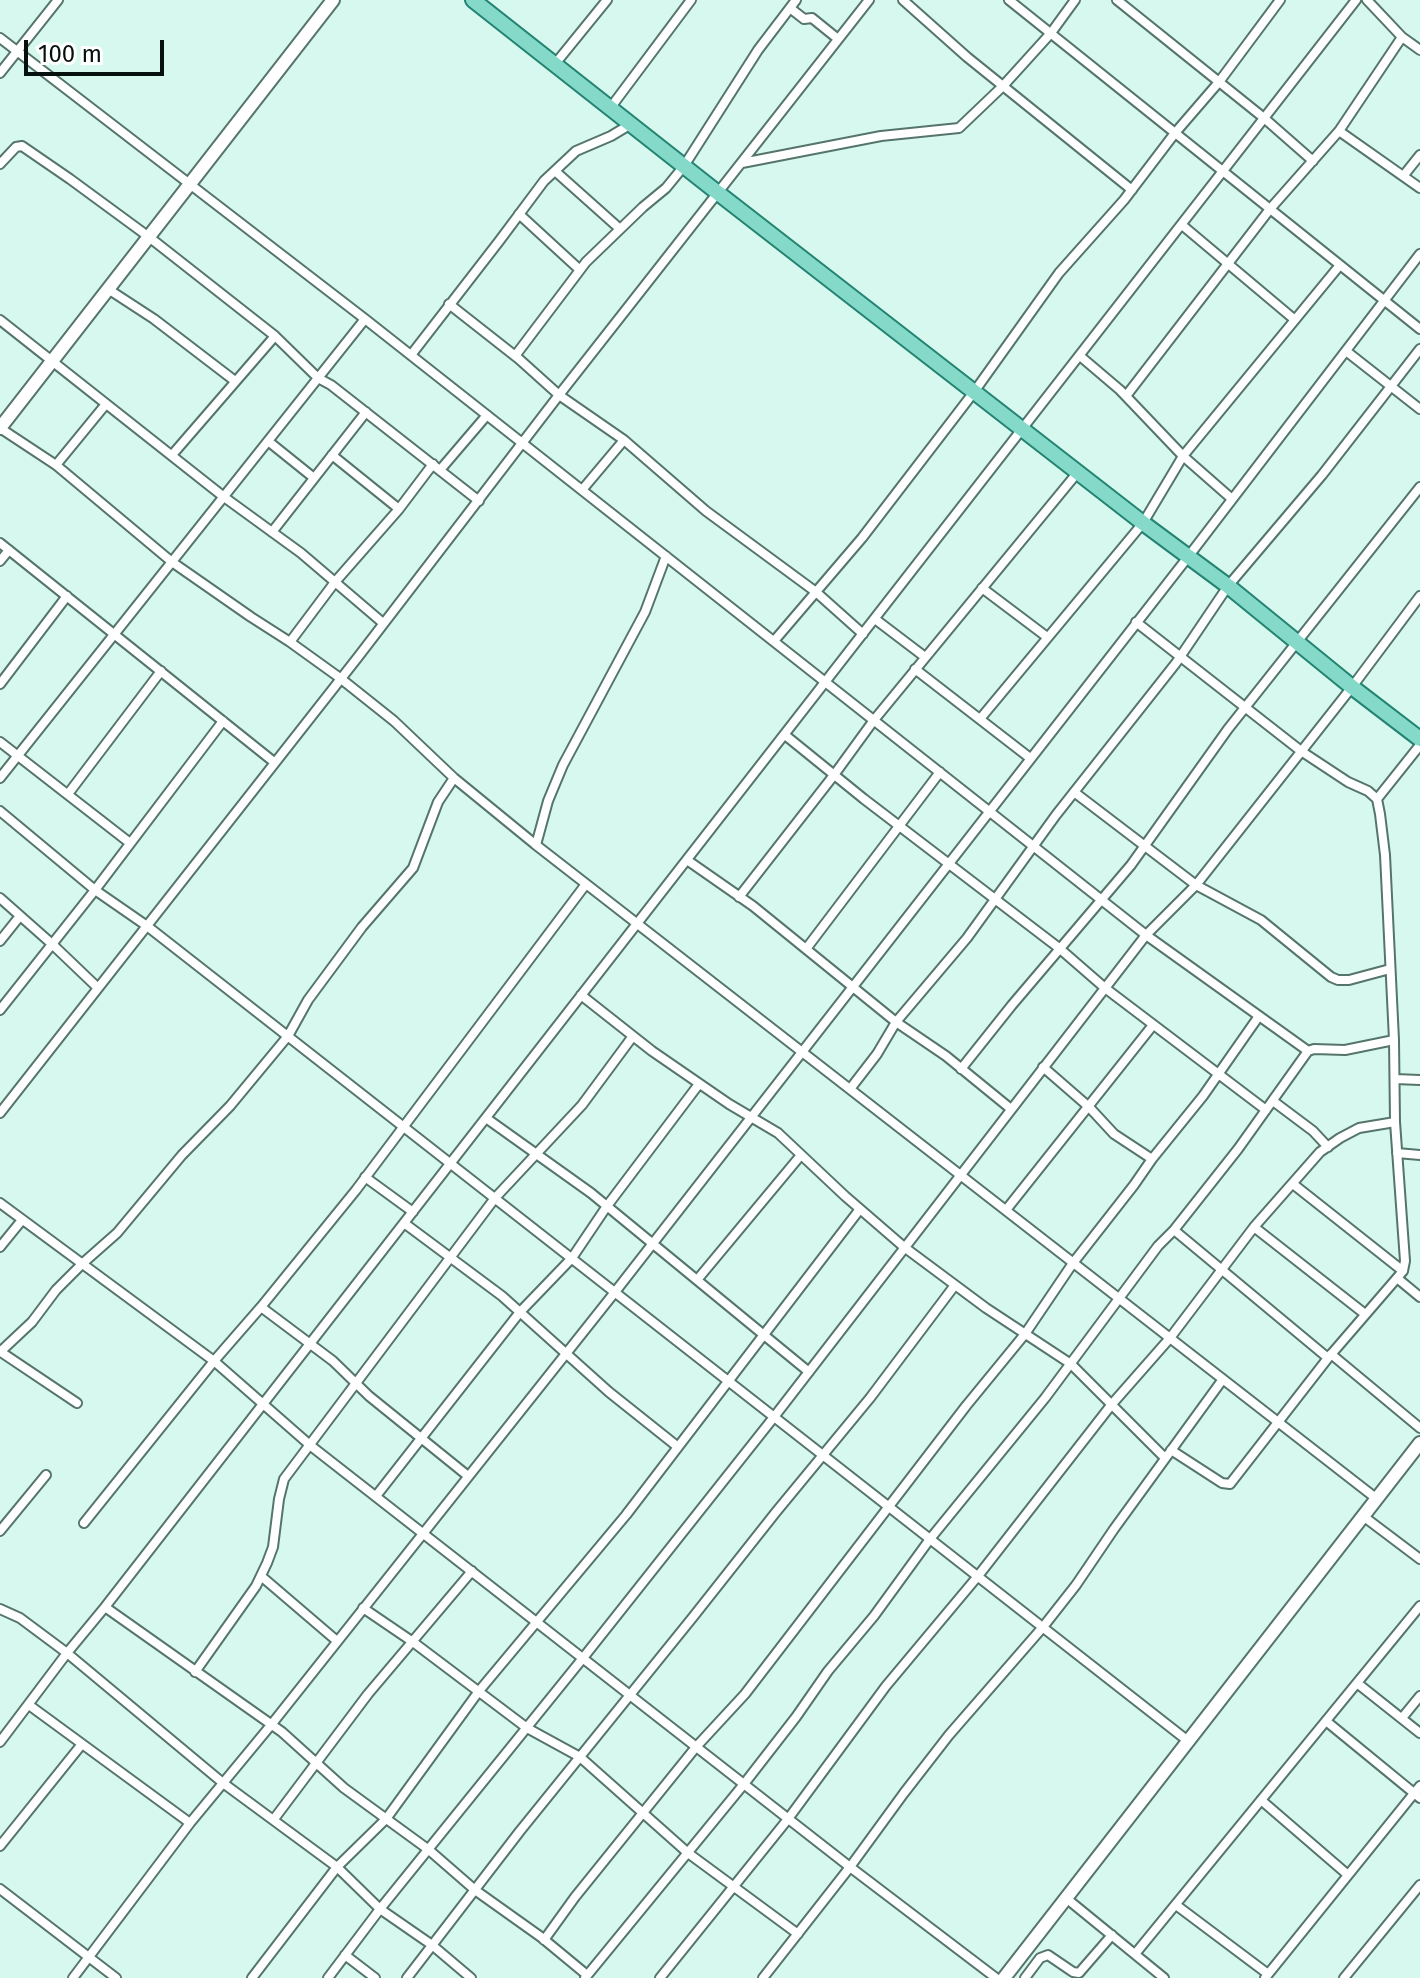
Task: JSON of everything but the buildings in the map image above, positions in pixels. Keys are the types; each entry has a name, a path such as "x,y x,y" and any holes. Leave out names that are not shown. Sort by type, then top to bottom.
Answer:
{"main road":[{"path":"473,0 974,392 1228,586 1420,739"}],"street":[{"path":"0,73 58,0"},
{"path":"333,0 0,428 56,465 172,562 340,678 536,845 1377,1499"},
{"path":"555,64 607,0"},
{"path":"611,107 691,0"},
{"path":"515,356 580,270 666,188 684,166 758,50 796,0"},
{"path":"0,1113 3,1102 147,926 869,0"},
{"path":"903,0 967,57 1132,190"},
{"path":"1009,0 1420,329"},
{"path":"742,163 881,136 959,128 1003,86 1051,33 1075,0"},
{"path":"1117,0 1313,161"},
{"path":"774,641 862,538 974,392 1059,273 1132,190 1280,0"},
{"path":"0,1742 1356,0"},
{"path":"1367,0 1402,37 1420,50"},
{"path":"790,8 804,19 812,18 838,39"},
{"path":"1126,396 1270,209 1339,131 1402,37"},
{"path":"0,38 411,355 1146,935 1308,1051 1356,1049 1394,1040"},
{"path":"411,355 544,181 576,151 631,124"},
{"path":"1339,131 1420,188"},
{"path":"0,164 16,147 22,146 149,237 275,336 318,378 479,501"},
{"path":"1404,175 1420,155"},
{"path":"555,171 620,229"},
{"path":"519,214 580,270"},
{"path":"1182,225 1295,320"},
{"path":"73,1978 190,1823 615,1292 1420,254"},
{"path":"980,719 1143,523 1183,456 1340,265"},
{"path":"108,289 154,319 235,381"},
{"path":"449,304 559,395 624,440 706,511 816,592 863,634"},
{"path":"0,778 365,319"},
{"path":"0,320 224,497 301,553 383,623"},
{"path":"172,455 275,336"},
{"path":"850,1089 877,1054 896,1022 967,938 1074,792 1180,657 1228,586 1322,475 1420,349"},
{"path":"1346,351 1420,409"},
{"path":"1080,356 1232,499"},
{"path":"56,465 106,404"},
{"path":"272,532 366,412"},
{"path":"290,642 335,582 487,415"},
{"path":"582,490 624,440"},
{"path":"268,441 314,478"},
{"path":"332,455 399,509"},
{"path":"739,897 874,720 1078,472"},
{"path":"961,1069 1131,865 1246,707 1420,487"},
{"path":"0,543 274,762"},
{"path":"0,561 9,550"},
{"path":"536,845 548,801 563,765 645,612 666,556"},
{"path":"982,588 1047,637"},
{"path":"2,678 67,596"},
{"path":"328,1978 774,1417 1146,935 1196,885 1420,596"},
{"path":"875,619 925,657"},
{"path":"581,995 699,1084 778,1133 904,1247 986,1308 1071,1364 1168,1454 1222,1483 1230,1484 1330,1356 1400,1274 1405,1261 1395,1122 1385,855 1377,799 1301,751 1136,622"},
{"path":"915,669 1030,758"},
{"path":"68,794 161,671"},
{"path":"0,1010 223,721"},
{"path":"785,735 1059,948 1105,988 1266,1110"},
{"path":"0,742 130,843"},
{"path":"1377,799 1420,745"},
{"path":"806,949 940,772"},
{"path":"77,1403 0,1352 32,1322 56,1290 117,1233 288,1036 308,1000 362,927 413,868 438,802 454,778"},
{"path":"1074,792 1196,885 1261,920 1331,977 1349,980 1390,969"},
{"path":"0,811 95,890 147,926 1188,1741"},
{"path":"687,860 739,897 896,1022 946,1056 1011,1109"},
{"path":"84,1523 365,1177 586,884"},
{"path":"0,898 98,988"},
{"path":"0,941 20,916"},
{"path":"544,1940 696,1747 745,1694 1025,1334 1073,1263 1259,1016"},
{"path":"1006,1210 1153,1025"},
{"path":"195,1672 261,1576 273,1547 284,1479 495,1198 582,1105 633,1036"},
{"path":"105,1607 282,1732 344,1788 429,1850 475,1890 544,1940 586,1976 744,1784 930,1539 1071,1364 1158,1246 1238,1149 1308,1051"},
{"path":"1043,1067 1089,1107 1114,1134 1152,1159"},
{"path":"1395,1079 1420,1080"},
{"path":"376,1496 520,1312 572,1258 699,1084"},
{"path":"1273,1101 1313,1131 1328,1147"},
{"path":"486,1118 607,1206 809,1372"},
{"path":"660,1978 788,1819 886,1686 978,1576 1112,1404 1170,1338 1254,1227 1320,1152 1359,1128 1395,1122"},
{"path":"1397,1153 1420,1155"},
{"path":"697,1280 801,1155"},
{"path":"365,1177 413,1212"},
{"path":"1293,1184 1400,1274 1420,1297"},
{"path":"0,1203 214,1361 311,1446 996,1978"},
{"path":"252,1978 337,1867 386,1819 479,1691 626,1515 860,1209"},
{"path":"0,1247 22,1220"},
{"path":"404,1223 502,1296 609,1392 678,1447"},
{"path":"1254,1227 1365,1314"},
{"path":"1174,1230 1420,1428"},
{"path":"407,1978 580,1757 870,1398 955,1285"},
{"path":"261,1307 311,1343 369,1396 468,1476"},
{"path":"763,1978 949,1735 1076,1585 1223,1379"},
{"path":"1004,1978 1420,1443"},
{"path":"0,1531 46,1475"},
{"path":"1363,1516 1420,1559"},
{"path":"274,1819 368,1694 472,1571"},
{"path":"261,1576 337,1641"},
{"path":"1135,1954 1420,1606"},
{"path":"363,1608 527,1728 580,1757 688,1853 798,1934"},
{"path":"0,1609 20,1618 67,1653 223,1783 337,1867 380,1909 432,1945 466,1976"},
{"path":"1357,1683 1420,1733"},
{"path":"1402,1718 1420,1696"},
{"path":"29,1705 190,1823"},
{"path":"1176,1905 1267,1976 1418,1792 1326,1721"},
{"path":"0,1846 82,1744"},
{"path":"1261,1800 1348,1875"},
{"path":"1344,1978 1420,1885"},
{"path":"0,1889 116,1978"},
{"path":"1066,1898 1164,1978"},
{"path":"1025,1978 1040,1958 1048,1955 1079,1973 1112,1935"},
{"path":"345,1955 375,1978"}]}
